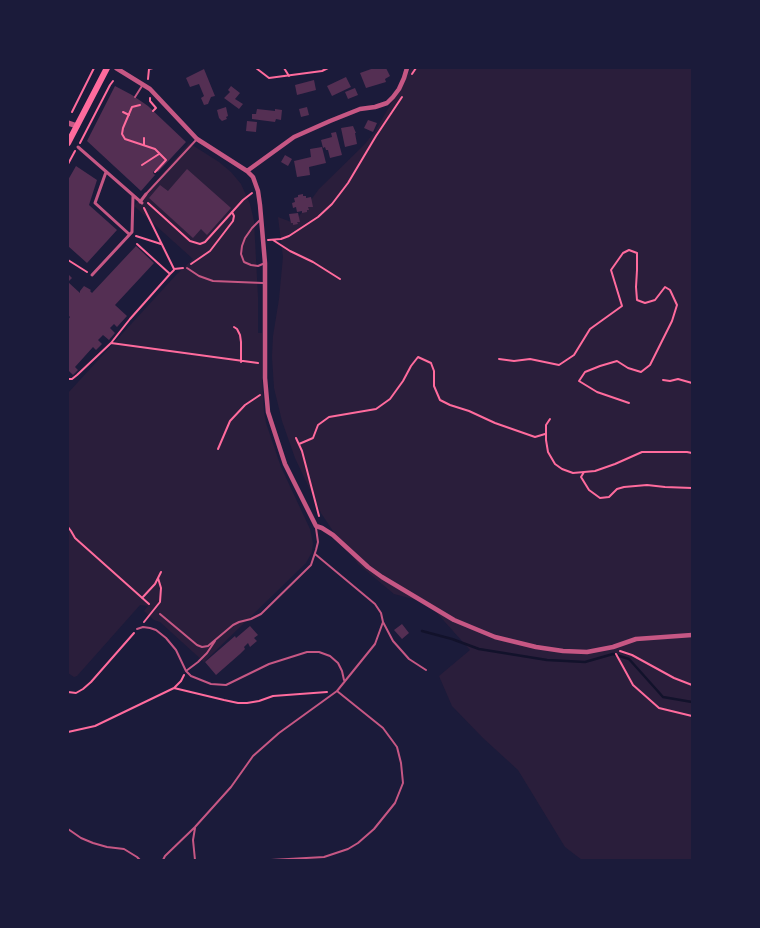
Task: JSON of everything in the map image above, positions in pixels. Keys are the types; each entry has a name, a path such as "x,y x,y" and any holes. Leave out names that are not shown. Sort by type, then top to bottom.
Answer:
{"main road":[{"path":"68,140 107,68"}],"street":[{"path":"116,68 150,89 197,138 248,171 253,177 258,191 264,240 266,284 265,364 268,412 285,464 316,526 322,528 342,543 382,577 454,620 495,637 536,648 587,652 614,648 636,640 692,635"},
{"path":"248,171 294,137 360,109 387,103 398,89 407,68"},
{"path":"68,123 77,126"},
{"path":"78,147 133,196 141,201 146,194"},
{"path":"106,172 95,203 129,234"},
{"path":"92,275 132,232 133,196"}],"lane":[{"path":"136,97 143,84"},
{"path":"146,194 197,138"},
{"path":"261,219 245,238 241,254 244,262 251,265 258,266 265,263"},
{"path":"187,268 199,276 213,281 266,284"},
{"path":"160,614 191,641 199,646 208,646 233,625 256,617 266,610 311,565 318,542 316,526"},
{"path":"315,554 374,604 381,613 383,622 393,641 409,659 426,670"},
{"path":"163,860 231,787 254,756 279,733 337,691 375,644 383,622"},
{"path":"137,629 143,627 156,630 176,650 191,676 210,684 226,685 269,664 308,652 319,652 330,656 338,663 344,681"},
{"path":"186,670 207,653 216,639"},
{"path":"271,860 324,857 348,849 374,829 395,803 403,782 397,747 383,728 337,691"},
{"path":"195,827 193,840 196,860"},
{"path":"68,829 81,838 93,843 108,847 124,848 140,860"}],"path":[{"path":"72,112 94,68"},
{"path":"148,79 149,69 153,68"},
{"path":"256,68 269,78 322,71 328,68"},
{"path":"284,68 289,76"},
{"path":"84,138 113,81"},
{"path":"264,240 273,240 293,234 318,217 332,204 348,183 405,92"},
{"path":"150,96 150,101 156,108 153,111"},
{"path":"140,105 132,107 122,128 122,134 125,139 155,149 166,160 155,172"},
{"path":"123,112 129,115"},
{"path":"144,138 144,144"},
{"path":"142,165 159,154"},
{"path":"141,201 190,240 200,244 205,242 248,195 258,191"},
{"path":"141,201 174,269"},
{"path":"68,379 72,379 77,375 111,343 174,269 187,268 210,251 233,221 234,216 232,212"},
{"path":"129,234 162,244"},
{"path":"273,240 340,279"},
{"path":"138,244 170,274"},
{"path":"499,358 514,361 530,359 559,365 574,355 590,329 622,306 610,270 624,253 629,250 636,253 638,270 637,300 645,303 655,300 665,288 670,290 677,305 672,321 650,365 641,372 628,368 617,361 584,372 579,381 597,392 629,403"},
{"path":"68,260 92,275"},
{"path":"234,327 237,329 241,342 240,362"},
{"path":"111,343 265,364"},
{"path":"299,444 313,438 318,425 329,417 376,409 390,399 418,357 431,363 434,371 434,386 440,400 535,437 545,434"},
{"path":"663,380 678,379 692,383"},
{"path":"218,449 230,421 253,399 266,391"},
{"path":"550,419 546,425 545,434 548,452 555,464 573,473 601,469 642,452 692,453"},
{"path":"296,438 322,528"},
{"path":"584,472 581,477 589,490 600,498 609,497 617,489 624,487 647,485 692,488"},
{"path":"68,527 75,538 149,604"},
{"path":"142,598 155,584 161,572"},
{"path":"68,692 76,693 91,682 160,602 162,588 158,578"},
{"path":"614,648 634,685 658,708 692,716"},
{"path":"614,648 692,685"},
{"path":"68,732 96,726 174,688 181,681 186,670"},
{"path":"174,688 238,703 259,701 273,696 337,691"}],"shaded area":[{"path":"411,68 692,68 692,860 582,860 565,847 518,770 452,706 439,676 470,650 428,603 394,594 358,564 321,513 295,458 282,421 274,388 273,336 283,257 278,217 294,223 319,189 365,144 376,130"},
{"path":"189,143 231,172 241,184 250,204 254,221 258,333 262,333 264,412 281,467 310,529 313,543 312,552 306,563 204,662 160,622 154,620 144,611 148,606 140,605 77,676 74,677 68,673 68,393 176,275 193,259 134,206"}],"building":[{"path":"374,68 386,68 390,76 385,79 386,82 366,88 360,73"},
{"path":"204,69 215,96 211,97 208,104 204,105 201,98 204,96 199,84 190,87 186,78"},
{"path":"346,77 351,87 332,96 327,86"},
{"path":"314,80 316,90 297,95 295,85"},
{"path":"115,86 148,106 186,142 158,172 154,171 155,175 141,191 87,141"},
{"path":"231,86 240,93 235,99 243,104 239,109 224,98 230,92 228,90"},
{"path":"355,88 358,95 348,99 345,92"},
{"path":"226,107 228,116 226,117 227,119 222,121 217,110"},
{"path":"307,107 309,115 301,117 299,109"},
{"path":"257,109 282,110 281,120 276,119 275,122 252,119 252,114 256,114"},
{"path":"368,120 377,123 373,132 364,128"},
{"path":"247,121 257,122 256,132 246,131"},
{"path":"353,126 357,144 345,147 341,128"},
{"path":"336,132 342,155 330,158 328,150 325,147 323,148 321,140 332,137 331,133"},
{"path":"322,147 326,163 309,167 310,175 297,177 294,161 311,157 310,149"},
{"path":"285,155 292,159 288,166 281,162"},
{"path":"76,166 97,180 89,205 117,230 87,263 68,246 68,180"},
{"path":"187,169 231,208 207,235 201,229 193,238 149,198 160,185 168,191"},
{"path":"303,194 306,198 311,197 313,207 308,207 309,210 307,212 302,213 302,211 297,212 296,207 293,208 292,203 295,202 294,198"},
{"path":"298,213 300,222 293,225 289,214"},
{"path":"136,246 154,263 115,305 127,316 117,327 114,324 110,328 115,333 109,340 103,335 98,340 102,344 96,350 93,347 75,367 78,370 73,375 68,370 68,320 70,317 68,315 68,282 80,293 84,286 91,290 92,293"},
{"path":"68,274 72,278 68,282"},
{"path":"402,624 409,633 402,639 394,630"},
{"path":"250,626 258,635 254,638 257,641 250,647 248,643 240,654 216,675 205,662 235,636 236,638"}],"waterway":[{"path":"422,631 479,649 547,660 585,662 613,654 629,659 663,697 692,702"}]}
